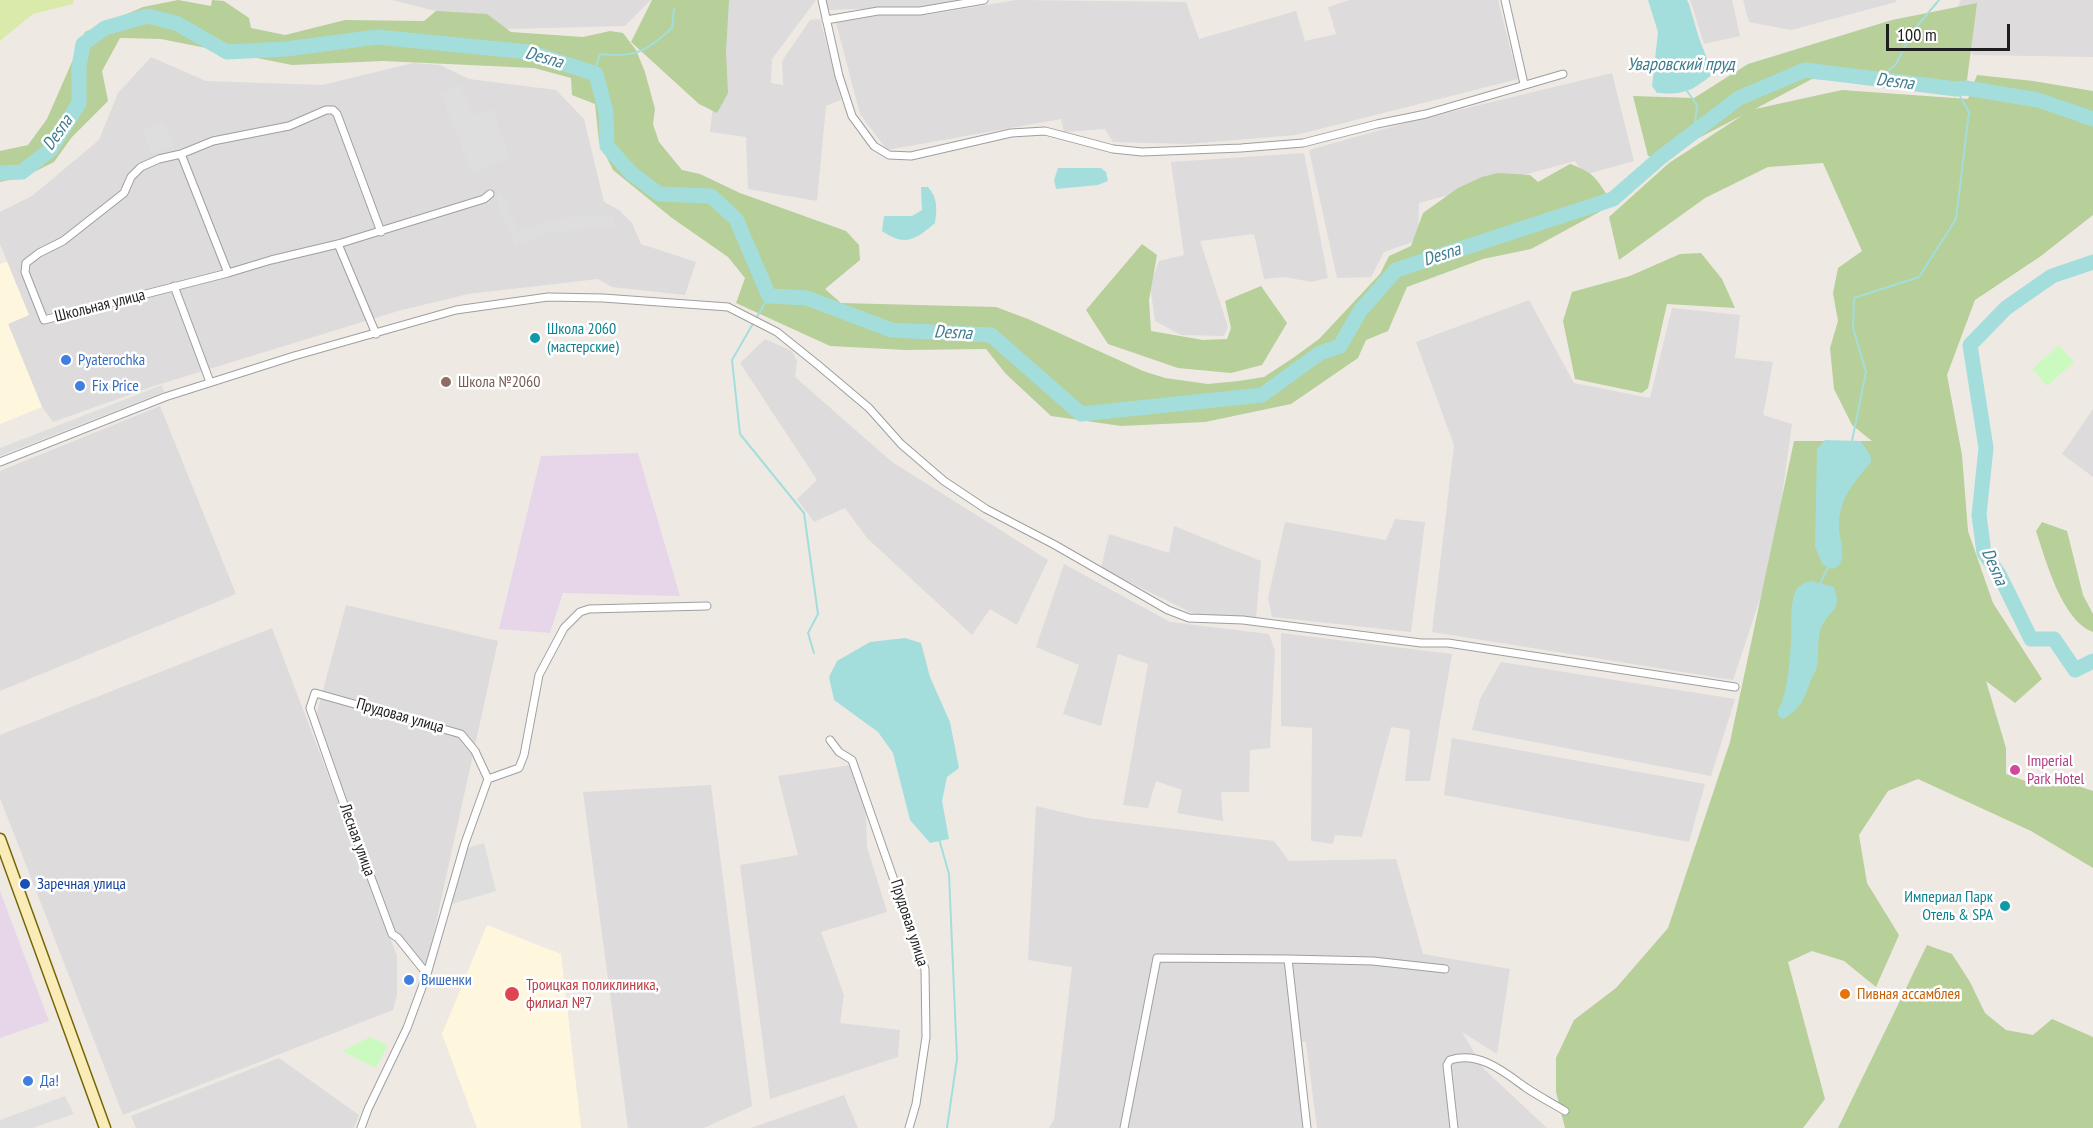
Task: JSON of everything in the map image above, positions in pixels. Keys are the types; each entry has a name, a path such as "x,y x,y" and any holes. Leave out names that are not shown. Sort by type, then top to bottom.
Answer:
{"street":[{"path":"822,0 852,116 874,146 889,155 911,156 1011,133 1045,131 1113,149 1142,152 1304,143 1426,114 1563,74"},
{"path":"826,20 878,11 920,10 984,0"},
{"path":"1505,0 1524,84"},
{"name":"Школьная улица","path":"381,232 337,114 333,110 326,110 289,126 213,141 141,167 131,177 124,193 63,241 39,253 26,263 26,272 44,320 381,232 484,199 490,194"},
{"path":"181,154 228,273"},
{"path":"338,244 376,334"},
{"path":"174,286 210,382"},
{"path":"0,462 165,397 210,382 456,310 548,297 603,298 728,308 777,332 869,408 901,444 944,481 986,509 1055,545 1168,610 1189,618 1243,620 1421,643 1448,643 1735,687"},
{"path":"361,1128 407,1028 427,975 465,843 488,779 519,768 524,755 539,675 564,628 580,612 589,609 707,606"},
{"name":"Прудовая улица","path":"315,693 461,734 475,751 488,779"},
{"name":"Лесная улица","path":"315,693 310,708 392,934 398,938 427,975"},
{"name":"Прудовая улица","path":"830,740 839,752 852,760 925,969 926,1037 916,1104 909,1128"},
{"path":"0,839 105,1128"},
{"path":"1124,1128 1157,958 1373,961 1445,969"},
{"path":"1288,959 1307,1128"},
{"path":"1454,1128 1447,1065 1450,1060 1458,1057 1475,1058 1510,1074 1525,1087 1565,1111"}],"shaded area":[{"path":"392,0 651,0 625,26 507,29"},
{"path":"725,0 816,0 772,59 771,83 783,85 782,61 810,20 820,19 841,100 826,106 817,201 748,189 746,137 710,132"},
{"path":"826,0 968,0 920,7 828,10"},
{"path":"1016,0 1186,2 1199,39 1296,11 1305,41 1336,34 1328,7 1349,0 1498,0 1518,79 1296,135 1188,144 1113,142 1105,129 1064,132 1061,119 887,150 860,114 836,23 881,15 927,15"},
{"path":"1690,0 1732,0 1740,36 1704,44"},
{"path":"1743,0 1896,0 1896,2 1791,30 1749,22"},
{"path":"1961,0 2093,0 2093,57 1973,55 1952,22"},
{"path":"151,57 206,81 322,85 413,63 440,65 469,79 556,90 584,119 604,202 619,210 632,223 641,244 696,262 685,295 612,287 598,279 468,294 398,311 154,386 53,422 42,407 8,324 29,315 0,244 0,212 32,196 99,140 118,93"},
{"path":"1612,73 1634,161 1584,175 1575,161 1419,203 1418,240 1384,252 1371,277 1337,278 1309,150 1409,122"},
{"path":"460,85 474,114 493,109 510,158 472,174 440,93"},
{"path":"163,121 174,146 152,155 142,130"},
{"path":"1304,153 1328,278 1311,282 1285,277 1264,279 1254,234 1200,241 1228,327 1224,336 1181,335 1155,321 1150,285 1159,261 1184,255 1171,162"},
{"path":"501,192 519,231 562,217 613,216 614,227 548,233 515,246 494,195"},
{"path":"7,262 29,315 8,324 42,407 0,424 0,264"},
{"path":"1529,300 1574,383 1650,398 1672,308 1740,315 1735,358 1773,362 1763,415 1792,424 1773,560 1733,680 1432,632 1454,445 1416,342"},
{"path":"765,339 792,351 797,361 795,377 892,462 1048,560 1017,625 990,609 972,635 867,538 845,508 814,522 797,499 817,480 740,363"},
{"path":"162,385 164,392 0,456 0,448"},
{"path":"160,406 236,594 0,691 0,471"},
{"path":"2093,409 2093,477 2062,454"},
{"path":"638,453 680,596 563,593 550,633 499,629 541,456"},
{"path":"1395,519 1425,522 1411,632 1272,617 1268,598 1285,522 1386,540"},
{"path":"1174,526 1261,561 1256,618 1194,614 1101,568 1109,534 1169,553"},
{"path":"1064,564 1170,622 1269,634 1275,651 1270,748 1250,750 1249,792 1221,792 1223,821 1177,813 1182,790 1156,781 1148,808 1123,805 1148,664 1118,654 1101,726 1063,714 1079,665 1036,647"},
{"path":"346,605 498,641 426,968 394,931 316,716"},
{"path":"272,628 397,956 397,994 393,1010 123,1115 0,798 0,735"},
{"path":"1281,633 1452,654 1430,781 1405,781 1410,730 1391,727 1362,837 1335,835 1333,844 1311,841 1312,728 1281,726"},
{"path":"1501,662 1735,699 1711,776 1472,730 1480,699"},
{"path":"1452,738 1705,784 1689,842 1444,795"},
{"path":"851,765 866,810 867,847 887,912 821,932 844,995 840,1023 900,1030 898,1057 770,1099 740,865 798,855 778,776"},
{"path":"711,785 752,1106 704,1128 628,1128 583,792"},
{"path":"1036,806 1087,818 1274,841 1289,861 1396,859 1423,954 1510,969 1497,1054 1462,1032 1484,1069 1547,1128 1317,1128 1306,1042 1296,1040 1306,1128 1049,1128 1054,1120 1072,967 1028,960"},
{"path":"484,843 496,891 452,904 465,849"},
{"path":"0,891 49,1021 0,1038"},
{"name":"Троицкая поликлиника, филиал №7","path":"487,925 561,954 581,1128 477,1128 442,1034"},
{"path":"279,1058 359,1115 354,1128 136,1128 131,1116"},
{"path":"844,1095 858,1128 751,1128"},
{"path":"65,1096 74,1114 32,1128 0,1128 0,1120"}],"green space":[{"path":"0,0 74,0 73,4 33,14 0,41"},
{"path":"178,0 211,6 212,0 224,1 249,18 251,28 285,35 345,20 424,21 436,11 487,14 511,32 583,37 610,31 623,33 636,50 645,72 655,109 653,124 659,142 682,170 700,174 740,193 846,231 859,245 860,260 825,289 841,303 996,307 1143,371 1165,378 1208,384 1264,377 1319,339 1380,274 1389,256 1411,246 1423,213 1458,188 1482,177 1498,173 1530,175 1538,182 1570,164 1593,176 1608,196 1603,210 1531,249 1483,259 1407,287 1388,331 1366,340 1358,358 1291,404 1205,422 1121,426 1051,416 1006,374 986,349 906,350 830,346 736,303 745,278 728,257 672,218 613,170 599,142 595,104 572,95 571,78 534,68 383,61 292,65 161,39 120,38 102,71 108,101 72,137 54,162 26,176 0,182 0,151 28,145 47,119 85,32 143,7"},
{"path":"652,0 729,0 726,52 728,93 717,113 699,104 631,42"},
{"path":"1977,3 1966,88 1812,79 1755,109 1842,90 1968,99 1977,75 2093,91 2093,215 2041,256 1975,300 1947,375 1962,455 1968,531 1993,603 2042,679 2015,703 1986,681 2006,748 2006,774 2031,783 2075,785 2093,791 2093,868 2031,831 1918,779 1888,791 1859,835 1867,883 1899,935 1876,987 1844,961 1812,951 1788,962 1825,1099 1803,1128 1565,1128 1556,1092 1556,1058 1574,1020 1616,988 1668,928 1730,742 1794,441 1872,441 1852,425 1834,389 1830,348 1838,321 1833,293 1838,268 1862,251 1823,163 1768,167 1705,198 1619,260 1609,217 1669,163 1743,115 1660,158 1648,156 1633,96 1694,98 1748,64 1892,20"},
{"path":"1142,244 1157,255 1149,300 1151,331 1203,340 1227,339 1231,328 1225,301 1261,286 1287,323 1262,365 1231,373 1178,368 1108,344 1086,310"},
{"path":"1701,253 1722,279 1735,308 1667,304 1648,388 1642,393 1575,379 1563,321 1572,292 1630,276 1680,254"},
{"path":"2059,345 2074,362 2047,386 2032,369"},
{"path":"2042,522 2067,531 2083,595 2093,614 2093,632 2082,626 2072,616 2057,589 2036,531"},
{"path":"1927,945 1952,954 1970,982 1985,1013 2006,1030 2033,1035 2052,1019 2093,1037 2093,1128 1838,1128"},
{"path":"370,1037 388,1045 376,1068 342,1051"}],"water":[{"name":"Уваровский пруд","path":"1648,0 1687,0 1689,4 1713,74 1688,91 1657,93 1652,86 1658,32"},
{"path":"1058,168 1101,168 1106,172 1108,181 1098,185 1056,189 1054,180"},
{"path":"921,187 928,187 934,195 935,223 922,234 904,240 882,231 884,216 912,216 922,210"},
{"path":"1825,440 1861,441 1871,457 1871,462 1854,484 1841,508 1839,527 1842,556 1838,566 1833,569 1823,565 1815,547 1817,449"},
{"path":"1811,581 1834,587 1836,606 1821,628 1816,670 1801,704 1783,719 1778,716 1778,710 1784,696 1787,678 1792,602 1797,588"},
{"path":"905,638 921,643 930,677 950,722 959,768 947,777 942,801 949,839 930,843 910,820 893,753 878,732 834,700 829,677 837,661 870,642"}],"waterway":[{"path":"1879,79 1896,64 1912,32 1939,0"},
{"path":"594,73 600,54 632,54 663,36 672,28 674,8"},
{"name":"Desna","path":"0,173 22,172 50,150 79,103 79,67 83,44 105,28 147,16 176,23 227,52 286,49 377,37 529,52 596,74 606,112 607,146 631,173 659,194 711,196 736,219 769,296 807,298 891,330 991,335 1081,414 1262,395 1320,353 1340,346 1360,311 1396,270 1613,199 1660,158 1739,98 1805,70 1956,89 1966,88 2038,100 2093,119"},
{"path":"1852,441 1866,372 1853,328 1854,298 1919,277 1956,219 1969,112 1956,89"},
{"path":"1687,91 1697,105 1694,132"},
{"name":"Desna","path":"2093,262 2052,276 2006,308 1970,345 1986,448 1979,515 1984,553 1999,574 2031,639 2054,639 2075,670 2093,661"},
{"path":"769,296 732,360 740,434 804,513 818,614 808,633 814,653"},
{"path":"1820,584 1828,567"},
{"path":"939,839 949,874 957,1059 947,1128"}],"place":[{"name":"Школа 2060 (мастерские)","path":"535,338"},
{"name":"Pyaterochka","path":"66,360"},
{"name":"Школа №2060","path":"446,382"},
{"name":"Fix Price","path":"80,386"},
{"name":"Imperial Park Hotel","path":"2015,770"},
{"name":"Заречная улица","path":"25,884"},
{"name":"Империал Парк Отель & SPA","path":"2005,906"},
{"name":"Вишенки","path":"409,980"},
{"name":"Троицкая поликлиника, филиал №7","path":"512,994"},
{"name":"Пивная ассамблея","path":"1845,994"},
{"name":"Да!","path":"28,1081"}]}
